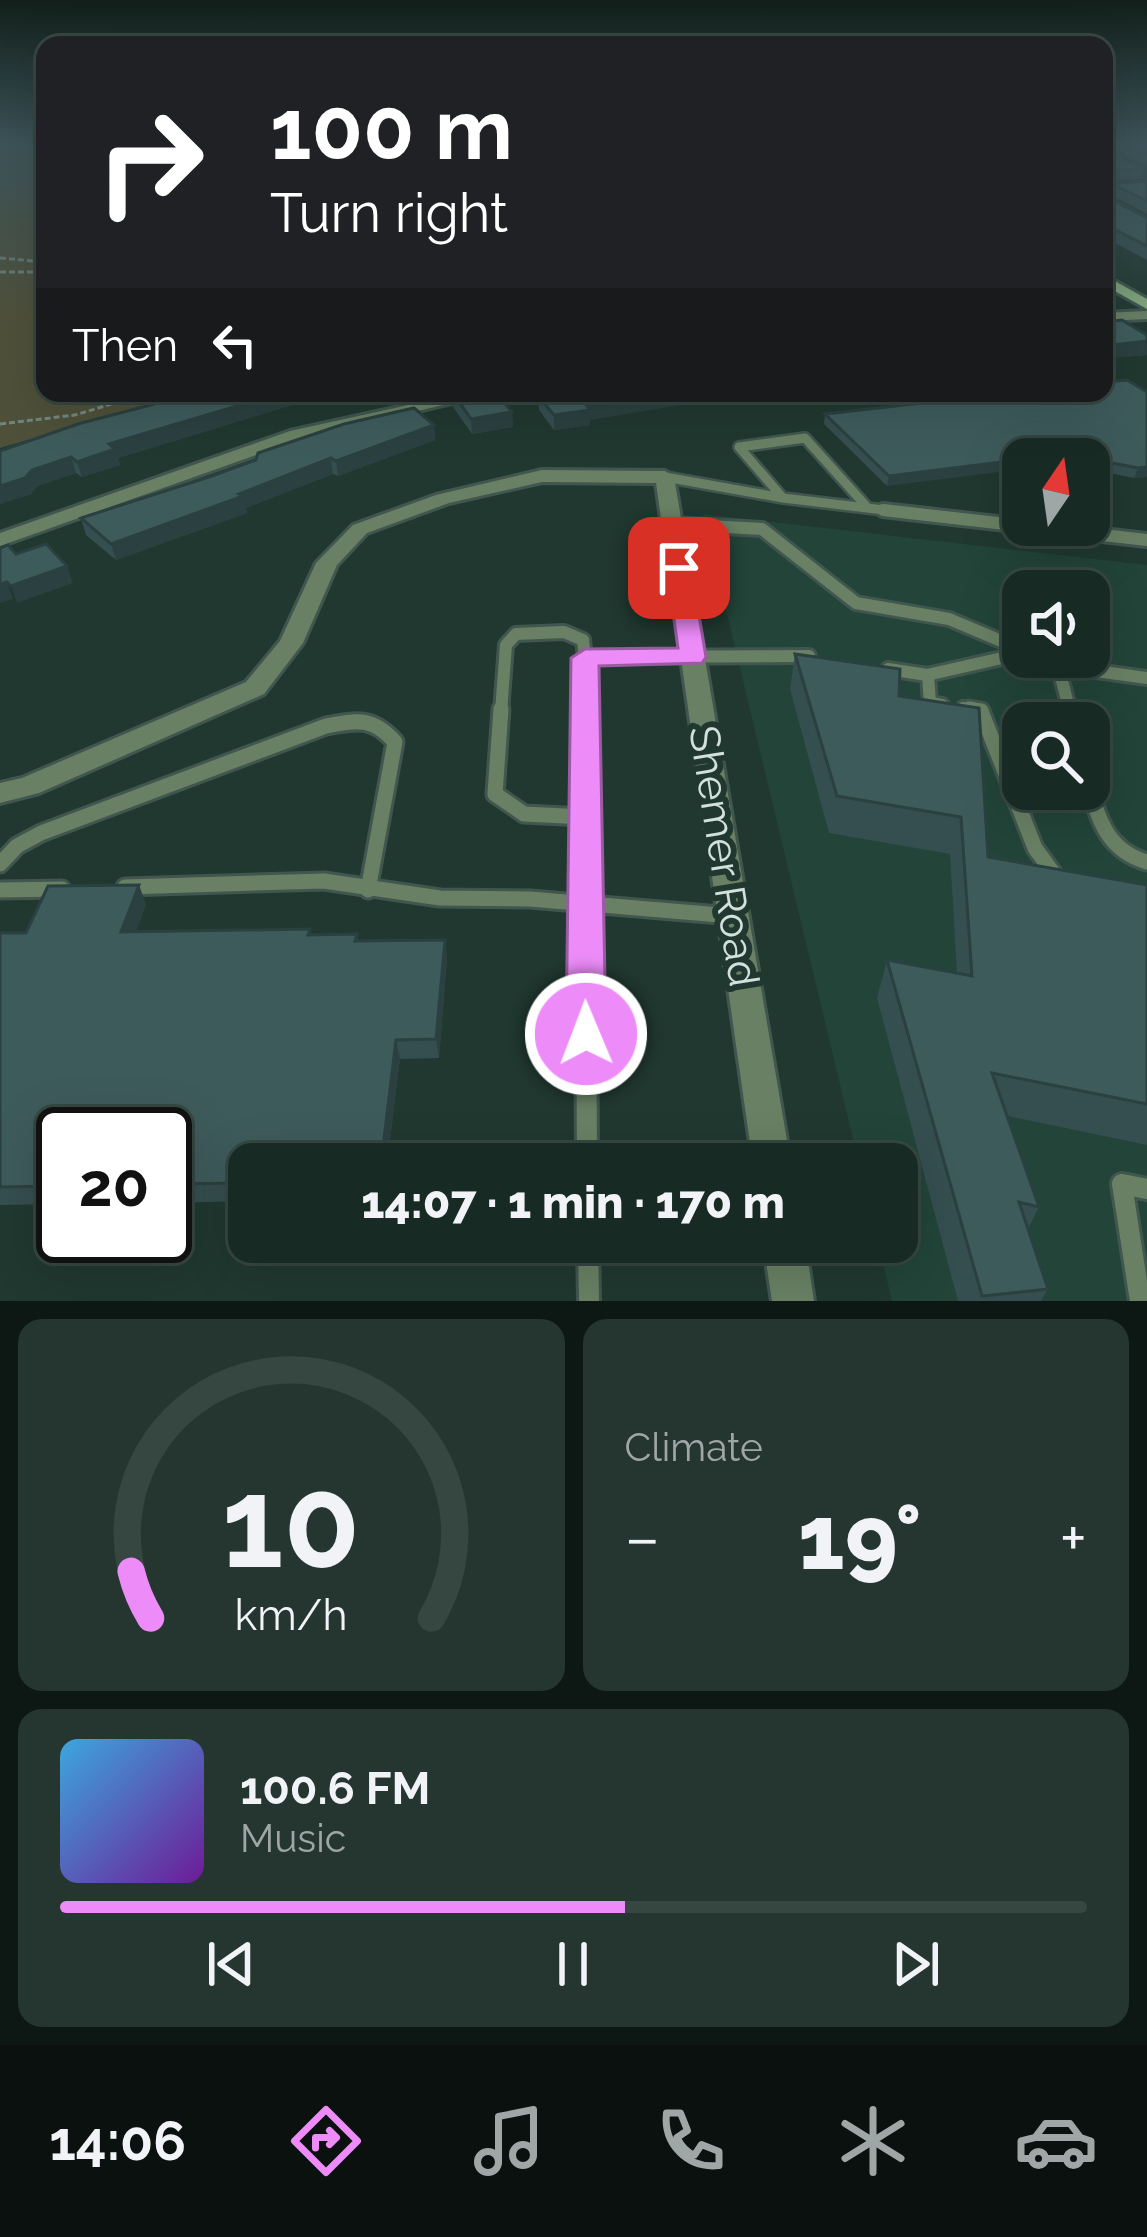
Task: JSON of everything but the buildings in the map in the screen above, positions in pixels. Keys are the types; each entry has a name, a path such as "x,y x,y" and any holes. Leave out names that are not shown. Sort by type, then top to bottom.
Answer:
{"main road":[{"path":"1113,267 1147,286"},
{"path":"1113,284 1147,304"}],"street":[{"path":"1113,306 1147,304"},
{"path":"1113,317 1147,315"},
{"path":"0,540 296,435 444,402"},
{"path":"0,794 29,786 255,688 291,644 326,563 360,530 443,499 542,476 664,477"},
{"name":"Shemer Road","path":"664,477 769,1143"},
{"path":"788,1263 794,1301"}],"lane":[{"path":"783,498 739,446 805,438 867,507"},
{"path":"664,477 783,498 1147,540"},
{"path":"672,524 762,529 856,603 949,619 1002,641"},
{"path":"585,817 526,817 505,808 495,794 506,645 516,634 564,632 583,640 585,658 587,1143"},
{"path":"585,658 789,653 835,661"},
{"path":"881,668 928,675 1002,658"},
{"path":"1110,673 1147,678"},
{"path":"928,675 930,703 981,711 1035,848 1072,888"},
{"path":"0,864 17,846 41,833 326,726 358,720 378,723 395,742 368,890"},
{"path":"1095,810 1100,828 1130,859 1147,862"},
{"path":"116,887 324,881 368,890 733,916"},
{"path":"0,890 70,888"},
{"path":"1140,1301 1122,1184 1147,1189"},
{"path":"588,1263 589,1301"}],"path":[{"path":"0,257 36,261"},
{"path":"0,272 36,272"},
{"path":"0,424 75,415 118,402"}],"shaded area":[{"path":"0,205 36,205 36,402 158,402 0,448"},
{"path":"703,514 1147,565 1147,1301 892,1301 883,1263 918,1263 918,1143 854,1143"}],"route":[{"path":"586,1034 585,658 693,657 679,568"}]}
